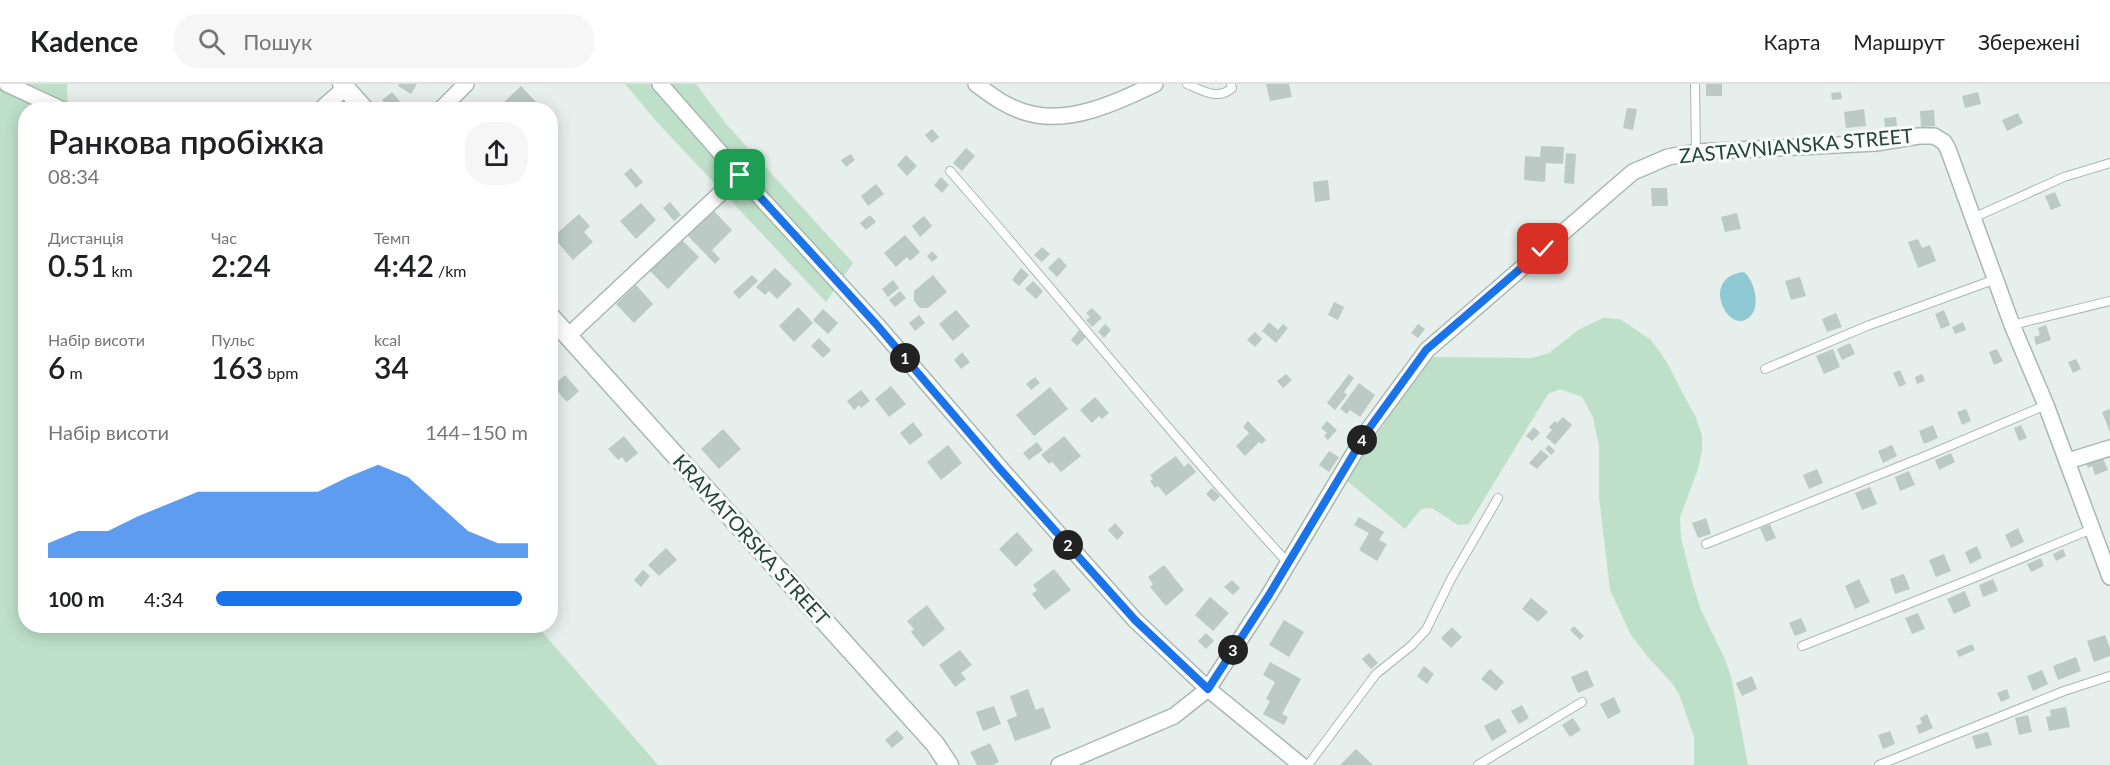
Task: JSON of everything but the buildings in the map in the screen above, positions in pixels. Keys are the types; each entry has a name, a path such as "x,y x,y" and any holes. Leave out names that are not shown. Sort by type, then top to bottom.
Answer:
{"street":[{"path":"7,84 46,102"},
{"path":"448,102 466,84"},
{"path":"660,84 876,324 1000,469 1135,620 1208,689 1301,765"},
{"path":"976,84 999,101 1029,113 1065,116 1094,110 1155,84"},
{"path":"328,102 343,86 357,102"},
{"name":"ZASTAVNIANSKA STREET","path":"1059,765 1174,716 1208,689 1288,563 1368,430 1426,350 1634,172 1668,157 1696,152 1876,143 1919,136 1934,136 1944,142 2012,325 2068,460 2110,577"},
{"path":"568,336 740,175"},
{"name":"KRAMATORSKA STREET","path":"558,325 935,744 949,765"},
{"path":"2068,460 2110,448"}],"lane":[{"path":"1186,84 1218,95 1228,92 1232,88 1231,84"},
{"path":"1695,84 1696,152"},
{"path":"1973,218 2064,177 2110,163"},
{"path":"950,171 1029,261 1223,492 1288,563"},
{"path":"1765,369 1867,326 1996,278"},
{"path":"2012,325 2110,301"},
{"path":"1706,544 1929,455 2046,405"},
{"path":"1308,765 1376,674 1411,646 1426,630 1451,579 1498,498"},
{"path":"1802,646 2093,528"},
{"path":"1879,765 2064,691 2110,676"},
{"path":"1478,765 1582,702"}],"green space":[{"path":"0,84 67,84 68,102 18,102 18,633 543,633 658,765 0,765"},
{"path":"625,84 696,84 727,125 853,263 826,302 656,121"},
{"path":"1603,318 1620,319 1651,340 1666,361 1696,418 1702,435 1702,451 1697,472 1680,517 1681,538 1701,610 1731,676 1748,765 1694,765 1694,737 1679,694 1631,635 1610,590 1599,497 1599,446 1593,417 1582,397 1560,389 1548,394 1469,524 1458,525 1432,508 1421,509 1405,529 1346,480 1429,357 1532,358 1549,353 1578,330"}],"water":[{"path":"1744,272 1753,286 1756,304 1752,314 1744,320 1736,320 1722,305 1720,295 1722,285 1730,276"}],"route":[{"path":"740,175 876,324 1000,469 1135,620 1208,689 1269,595 1368,430 1426,350 1543,249"}]}
